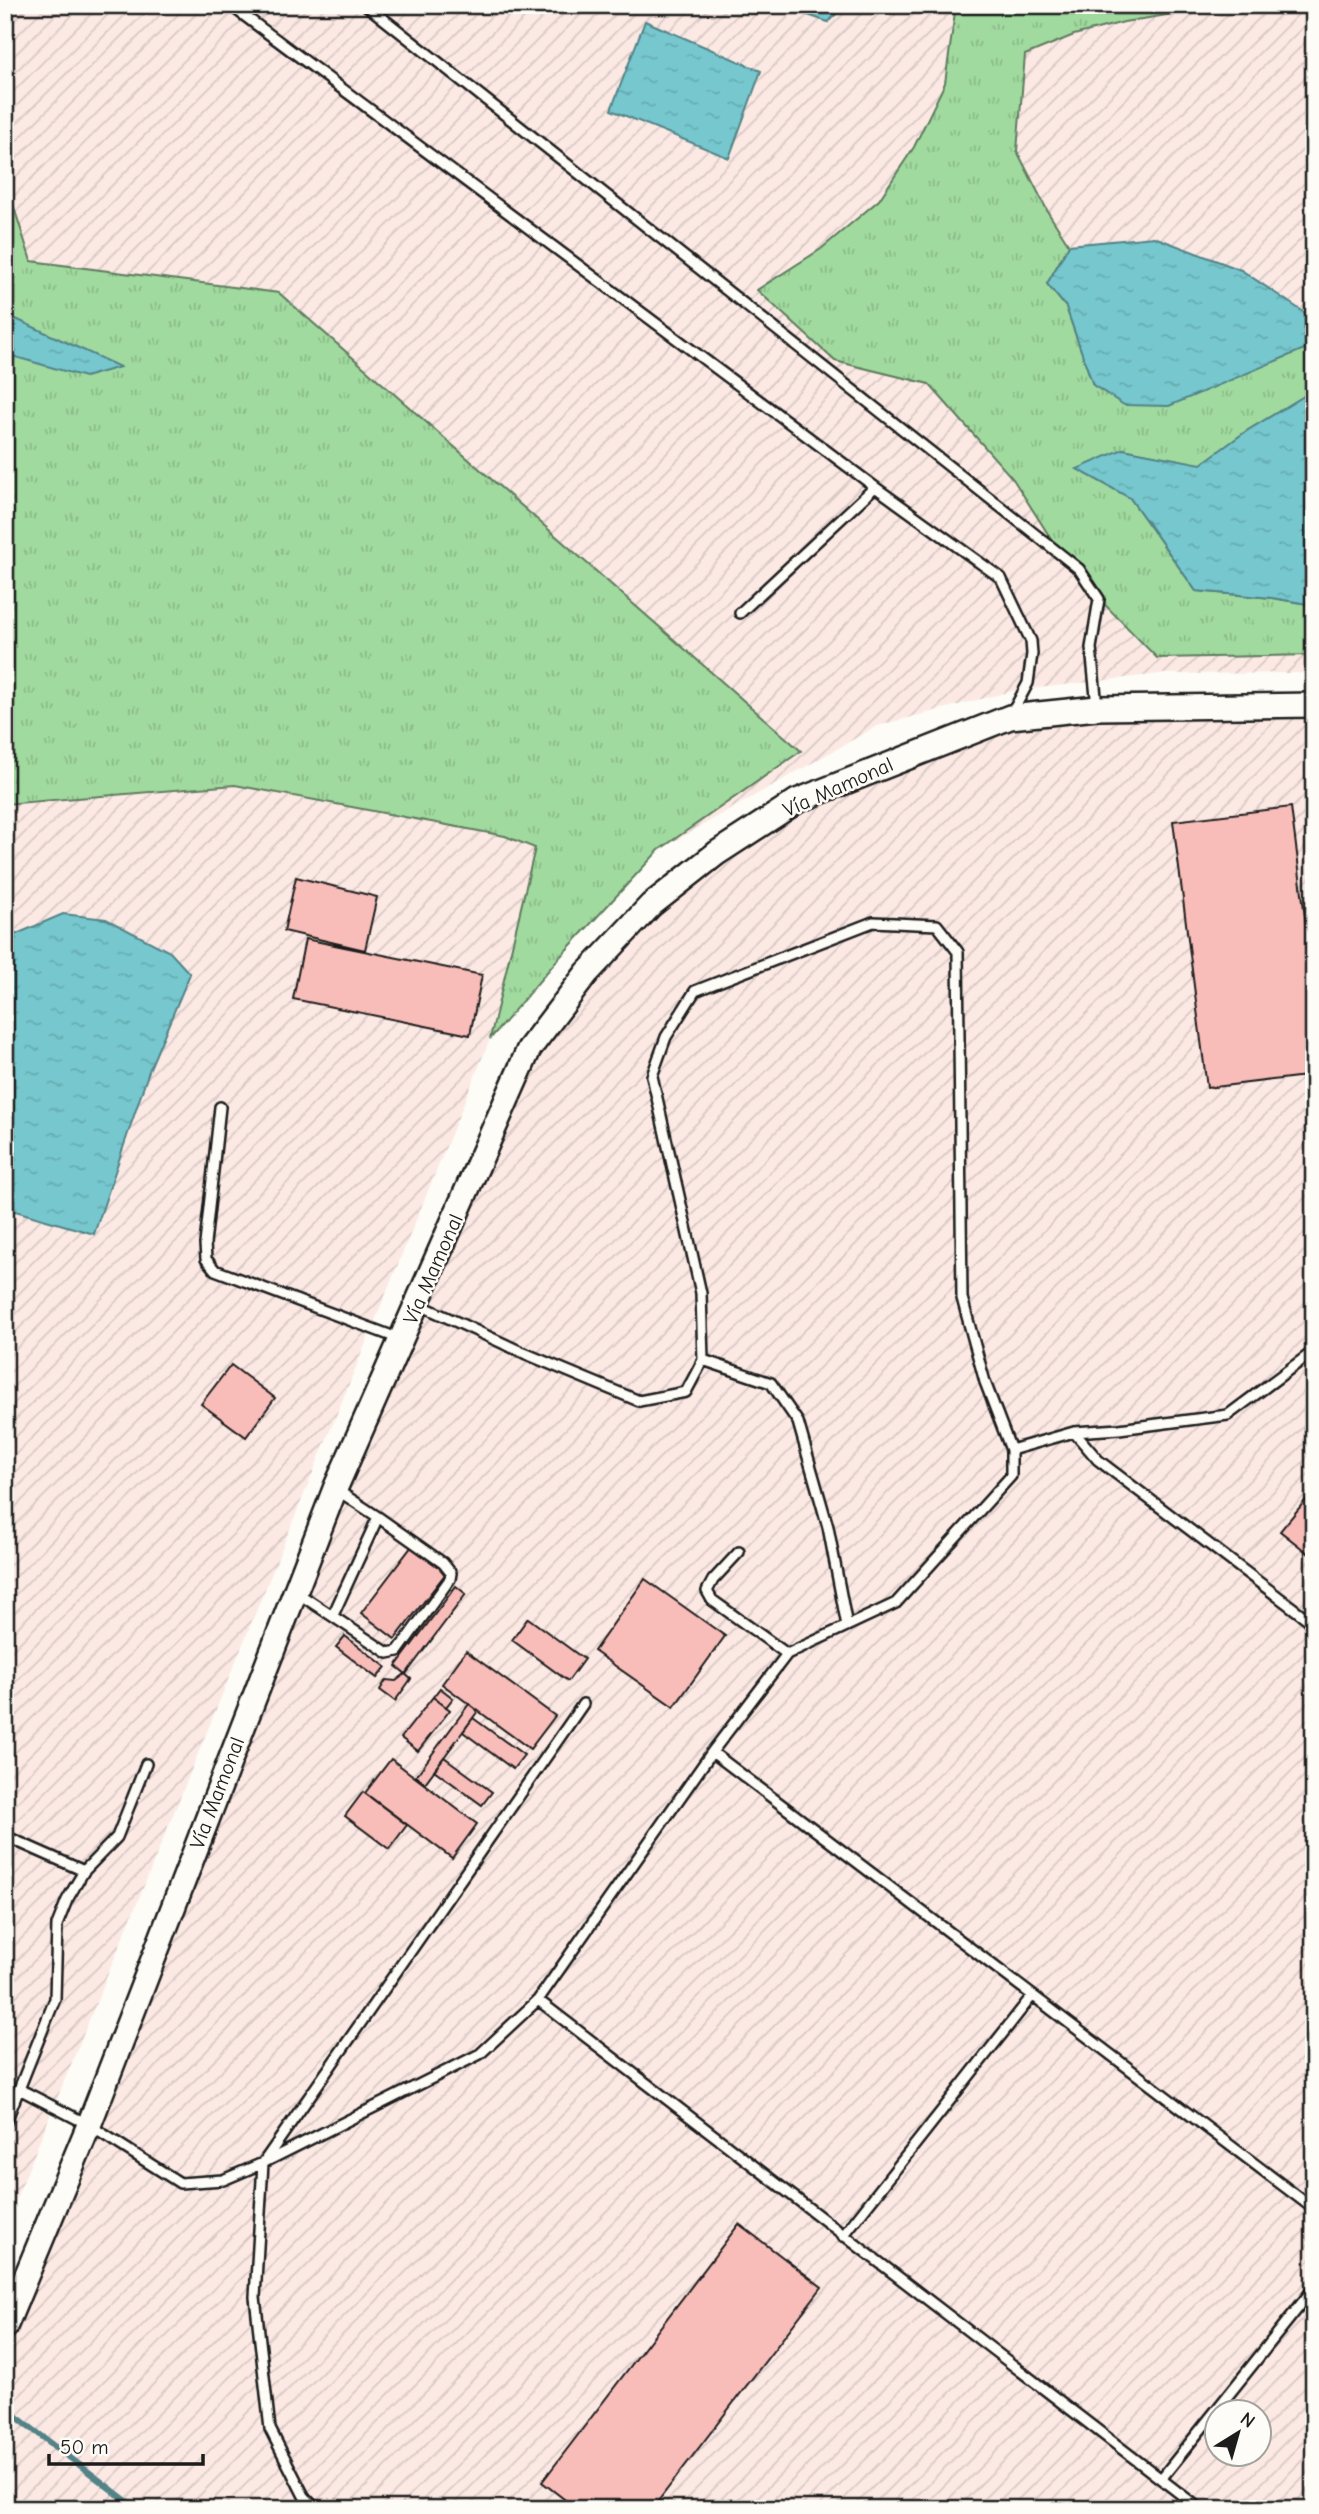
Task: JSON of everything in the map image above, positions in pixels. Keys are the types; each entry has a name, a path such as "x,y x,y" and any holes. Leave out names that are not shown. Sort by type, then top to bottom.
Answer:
{"street":[{"name":"Vía Mamonal","path":"5,2327 89,2125 335,1489 529,1049 587,973 651,905 717,853 797,801 1010,717 1097,708 1314,705"}],"lane":[{"path":"230,5 875,487 1001,578 1031,640 1032,654 1028,683 1010,717"},
{"path":"366,5 1079,569 1099,599 1091,648 1097,708"},
{"path":"740,613 875,487"},
{"path":"21,2090 89,2125 180,2183 223,2180 263,2163 480,2054 538,2000 712,1752 787,1654 897,1603 1011,1476 1011,1450 985,1382 962,1298 958,951 937,925 873,922 695,991 666,1037 652,1076 701,1293 703,1360 685,1392 639,1401 524,1353 418,1304"},
{"path":"220,1107 205,1244 206,1259 215,1270 402,1339"},
{"path":"1011,1450 1074,1432 1228,1415 1314,1351"},
{"path":"703,1360 771,1383 798,1422 828,1527 847,1626"},
{"path":"1074,1432 1098,1460 1314,1624"},
{"path":"295,1591 388,1653 398,1651 450,1579 451,1573 443,1563 335,1489"},
{"path":"333,1615 378,1517"},
{"path":"739,1552 713,1580 707,1591 712,1600 787,1654"},
{"path":"316,2509 304,2496 270,2429 255,2298 263,2163 583,1704"},
{"path":"712,1752 1314,2209"},
{"path":"5,2124 21,2090 55,1999 57,1925 67,1900 85,1871 117,1838 146,1764"},
{"path":"5,1836 85,1871"},
{"path":"843,2236 1032,1996"},
{"path":"538,2000 1200,2509"},
{"path":"1161,2479 1314,2288"}],"shaded area":[{"path":"5,5 1314,5 1314,673 1160,674 1012,691 877,726 659,850 558,959 490,1039 5,2226"},
{"path":"1314,705 1314,2509 5,2509 5,2327 295,1591 529,1049 651,905 797,801 1010,717"}],"green space":[{"path":"956,5 1228,5 1124,22 1074,35 1025,55 1017,151 1049,214 1069,245 1047,284 1066,307 1093,385 1247,371 1310,346 1314,352 1314,390 1245,432 1201,465 1123,449 1130,498 1196,591 1314,605 1314,655 1157,658 1071,570 1013,479 929,384 835,361 757,290 821,249 879,200 914,147 945,83"},
{"path":"5,179 31,261 279,293 801,751 659,850 558,959 490,1039 535,848 505,836 235,785 5,804"}],"water":[{"path":"779,5 841,5 840,10 828,22"},
{"path":"645,21 761,71 729,158 611,110"},
{"path":"1154,237 1241,270 1314,319 1314,352 1309,347 1169,406 1124,405 1093,385 1066,307 1047,284 1069,245"},
{"path":"16,319 120,367 85,377 5,354 5,320"},
{"path":"1314,390 1314,605 1196,591 1130,498 1077,469 1123,449 1201,464 1245,432"},
{"path":"63,914 106,919 170,952 190,974 150,1068 94,1234 5,1208 5,939"}],"building":[{"path":"1291,807 1314,987 1314,1075 1207,1088 1173,821"},
{"path":"296,877 377,897 365,950 284,931"},
{"path":"305,939 482,975 470,1035 293,999"},
{"path":"231,1365 275,1398 246,1437 201,1404"},
{"path":"1314,1490 1314,1558 1280,1531"},
{"path":"412,1546 446,1573 395,1639 361,1613"},
{"path":"645,1579 725,1636 674,1707 594,1651"},
{"path":"456,1586 466,1594 406,1674 396,1666"},
{"path":"528,1618 584,1659 568,1681 512,1640"},
{"path":"345,1636 386,1667 377,1678 336,1647"},
{"path":"466,1651 555,1716 530,1749 442,1684"},
{"path":"405,1674 411,1679 395,1701 380,1690 386,1680 396,1681"},
{"path":"440,1688 453,1698 446,1707 433,1697"},
{"path":"433,1697 450,1710 418,1751 401,1738"},
{"path":"469,1704 478,1711 425,1783 416,1776"},
{"path":"473,1718 524,1755 513,1769 463,1732"},
{"path":"444,1757 492,1792 482,1805 434,1770"},
{"path":"391,1759 477,1824 452,1858 365,1793"},
{"path":"363,1792 407,1825 389,1849 345,1816"},
{"path":"739,2224 822,2287 652,2509 577,2509 542,2482"}],"waterway":[{"path":"5,2408 137,2509"}]}
